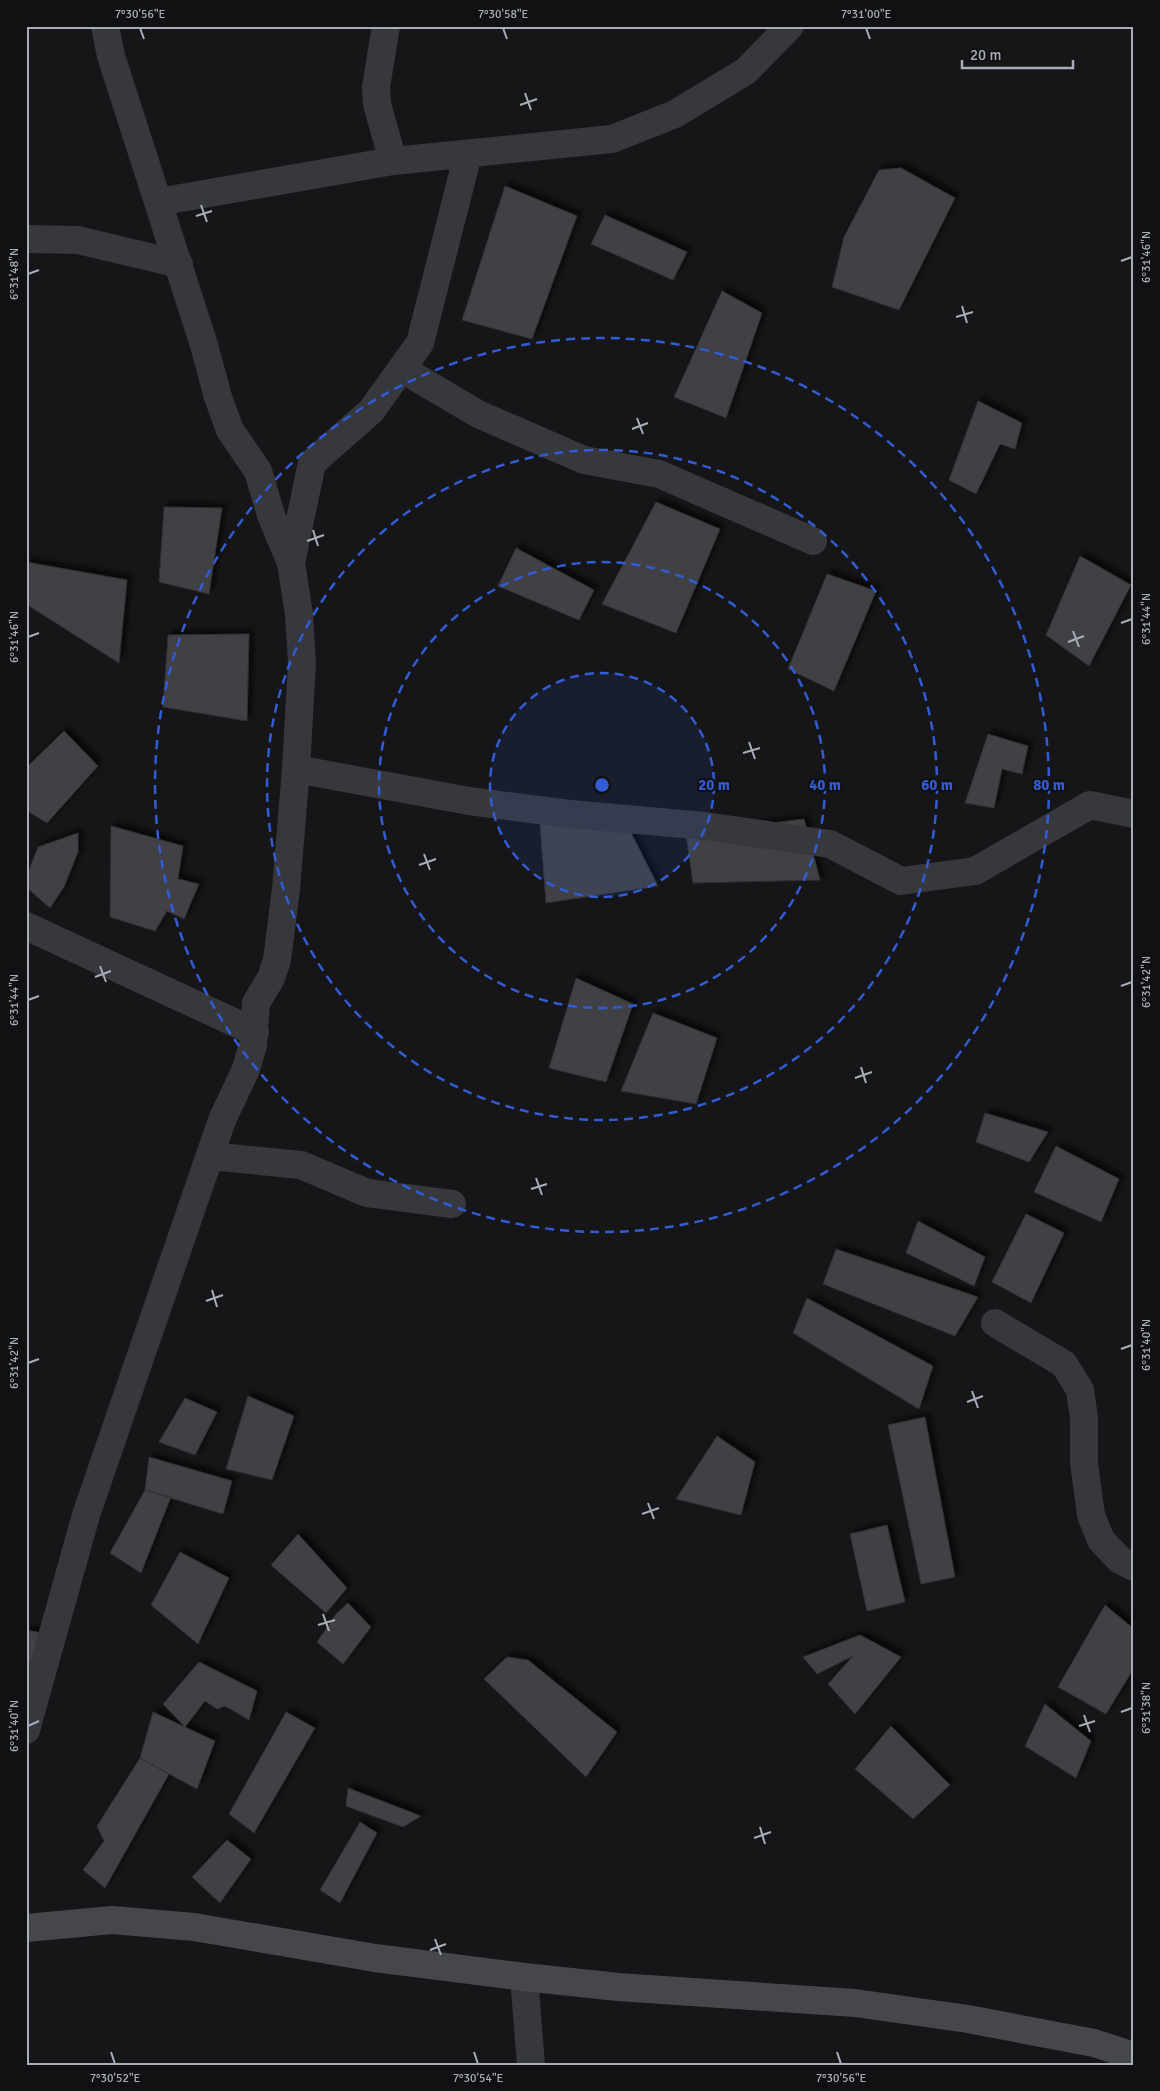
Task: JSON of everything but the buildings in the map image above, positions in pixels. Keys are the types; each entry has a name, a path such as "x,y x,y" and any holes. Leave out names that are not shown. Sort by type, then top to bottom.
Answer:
{"street":[{"path":"26,1730 86,1515 222,1120 246,1070 255,1032 256,1003 272,978 277,960 286,889 296,769 302,663 299,614 291,563 271,515 258,471 230,430 218,397 114,64 105,26"},
{"path":"386,26 376,87 377,104 392,161"},
{"path":"158,202 392,161 612,139 675,114 746,71 790,26"},
{"path":"291,563 312,463 371,410 420,343 468,154"},
{"path":"26,239 78,240 178,264"},
{"path":"402,369 478,414 584,460 659,474 813,541"},
{"path":"296,769 468,801 570,814 705,826 830,844 901,881 976,871 1090,805 1134,814"},
{"path":"26,926 255,1032"},
{"path":"210,1156 301,1165 367,1193 452,1204"},
{"path":"995,1323 1064,1364 1080,1390 1084,1418 1084,1463 1091,1515 1101,1540 1120,1560 1134,1567"},
{"path":"26,1928 112,1920 194,1927 375,1958 524,1977 618,1987 855,2003 968,2019 1094,2043 1134,2056"},
{"path":"524,1977 531,2065"}]}
